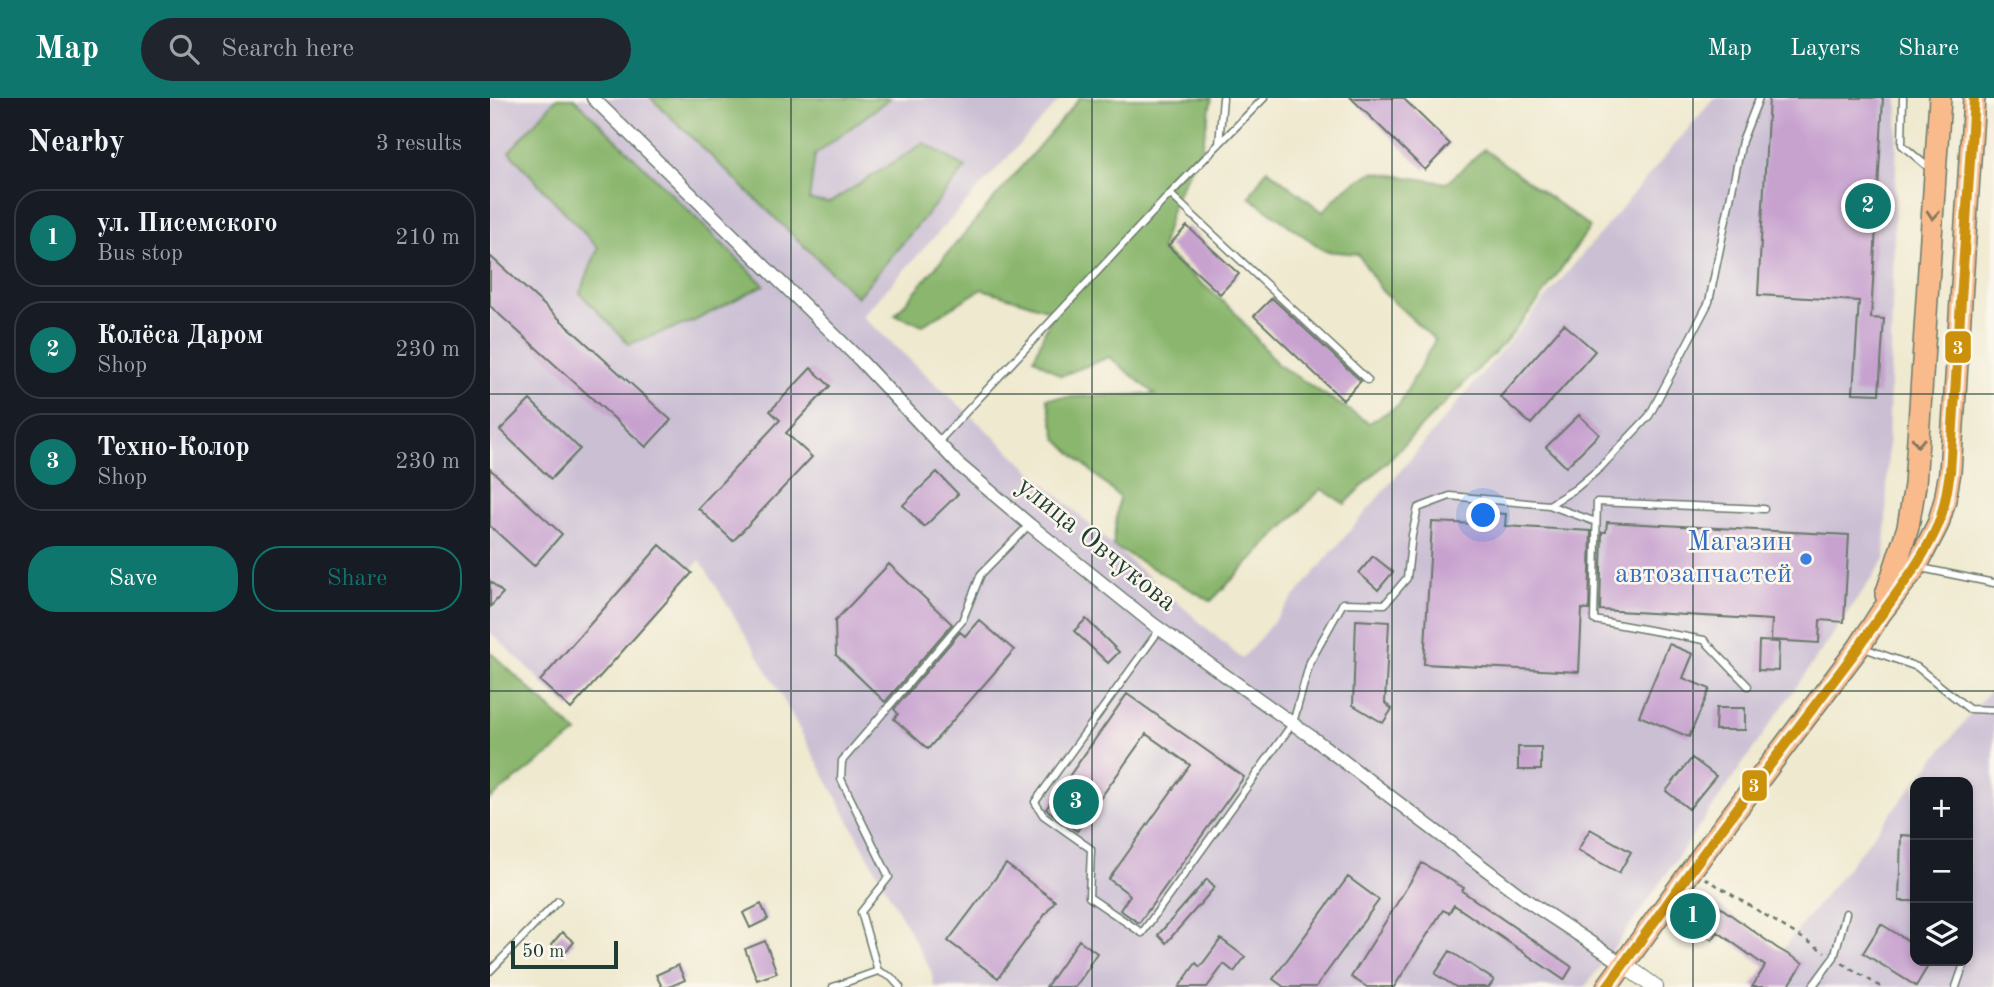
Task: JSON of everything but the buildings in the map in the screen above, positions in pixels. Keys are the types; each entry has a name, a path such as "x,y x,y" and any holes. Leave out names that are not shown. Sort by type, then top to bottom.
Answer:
{"highway":[{"path":"1880,614 1908,527 1915,485 1940,98"},
{"path":"1607,987 1859,647 1916,567 1938,524 1950,472 1974,98"},
{"path":"1924,350 1958,351"}],"street":[{"name":"улица Овчукова","path":"593,98 850,350 957,463 1030,525 1160,629 1293,723 1529,902 1623,964"},
{"path":"1623,964 1655,987"}],"lane":[{"path":"1219,144 1223,98"},
{"path":"938,442 1170,194 1264,98"},
{"path":"1549,505 1575,489 1600,467 1648,416 1709,302 1742,141 1759,98"},
{"path":"1903,98 1902,145 1936,174"},
{"path":"1170,194 1368,380"},
{"path":"1160,629 1035,802 1043,815 1091,849 1089,897 1142,933 1293,723 1310,662 1343,603 1385,604 1407,578 1418,508 1450,496 1549,505 1596,522"},
{"path":"1748,686 1704,640 1594,620 1597,502 1764,509"},
{"path":"878,971 861,912 889,877 841,779 842,761 962,621 981,575 1030,525"},
{"path":"1916,567 1994,583"},
{"path":"1859,647 1917,667 1969,709 1994,710"},
{"path":"490,971 558,901"},
{"path":"1812,987 1834,957 1846,913"},
{"path":"1956,987 1963,966"},
{"path":"833,987 878,971 891,977 900,987"}],"path":[{"path":"1692,870 1881,987"}],"shaded area":[{"path":"490,98 1062,98 862,316 1113,546 1242,659 1714,98 1898,98 1885,559 1585,987 934,987 931,971 771,677 700,560 570,708 490,632"},
{"path":"1994,685 1994,987 1752,987 1910,789 1910,966 1973,966 1973,777 1920,777"}],"green space":[{"path":"557,98 574,98 764,285 694,321 629,344 580,293 598,248 509,152"},
{"path":"651,98 890,98 815,155 809,200 829,203 924,143 966,168 857,297"},
{"path":"1080,98 1212,98 1202,147 1175,198 1161,249 1233,310 1277,364 1369,423 1399,405 1435,340 1382,291 1358,254 1325,251 1249,197 1267,169 1323,212 1344,189 1373,172 1447,183 1484,149 1590,227 1538,302 1504,343 1345,504 1321,489 1211,601 1113,546 1119,497 1057,439 1047,398 1155,394 1109,357 1061,376 1034,358 1053,311 982,289 923,325 895,315"},
{"path":"490,652 577,733 490,799"}],"transit line":[{"name":"3","path":"1607,987 1711,843 1859,647 1912,572 1938,525 1950,472 1974,98"}],"place":[{"name":"Колёса Даром","path":"1868,206"},
{"name":"Магазин автозапчастей","path":"1806,559"},
{"name":"Техно-Колор","path":"1076,802"},
{"name":"ул. Писемского","path":"1693,916"}]}
